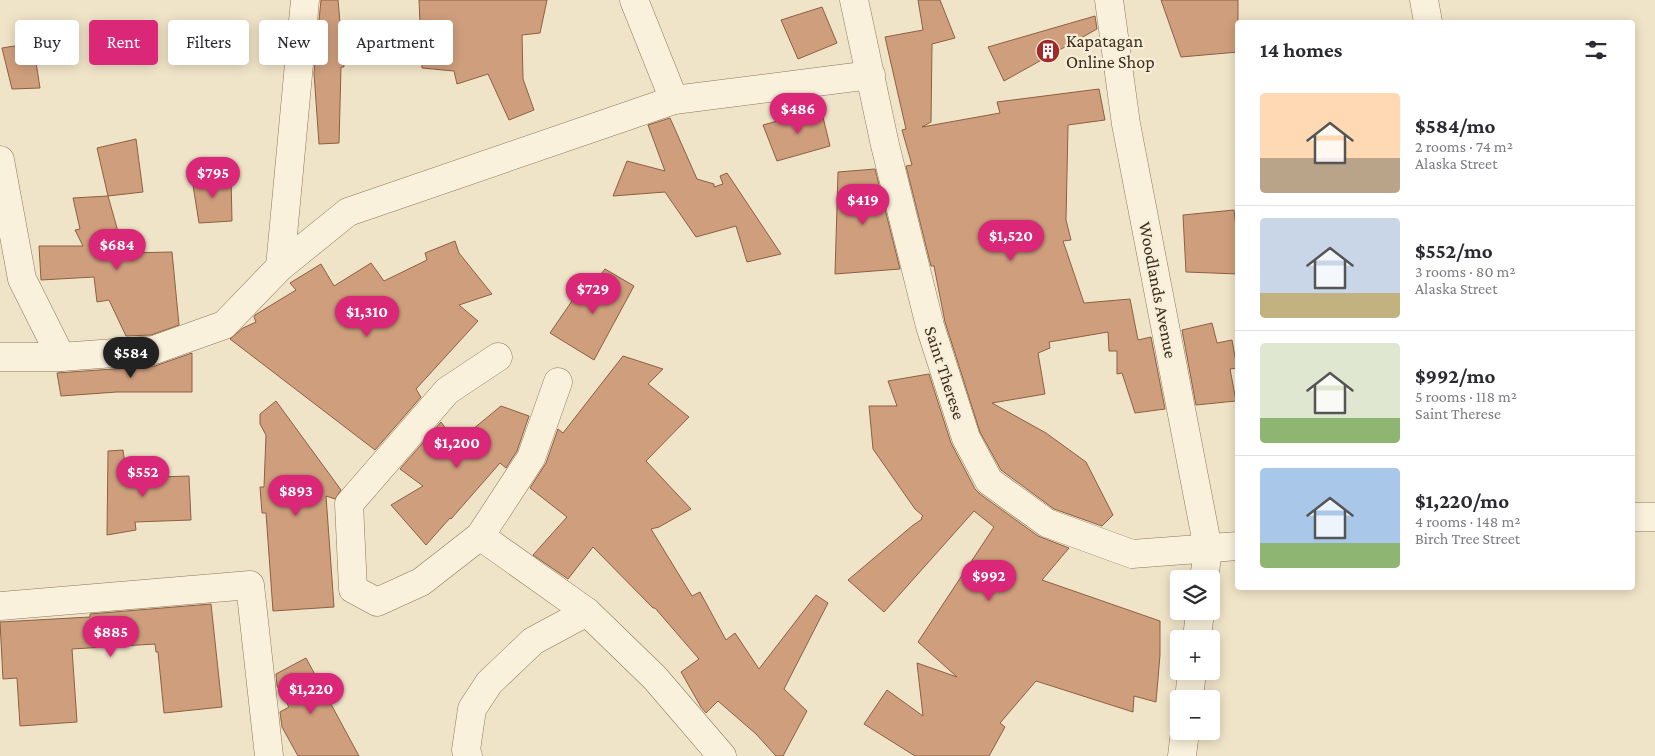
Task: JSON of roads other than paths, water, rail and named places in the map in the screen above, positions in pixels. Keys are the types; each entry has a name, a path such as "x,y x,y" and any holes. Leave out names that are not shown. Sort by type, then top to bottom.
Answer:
{"street":[{"path":"280,267 305,0"},
{"path":"634,0 674,100"},
{"name":"Saint Therese","path":"854,0 885,145 930,326 966,438 990,481 1047,523 1132,554 1235,546"},
{"name":"Woodlands Avenue","path":"1109,0 1126,124 1208,549 1205,570"},
{"path":"1424,0 1428,20"},
{"path":"0,356 61,357 154,350 224,325 280,267 348,212 674,100 871,74"},
{"path":"0,160 22,279 61,357"},
{"path":"498,356 447,391 350,504 353,589 377,602 420,582 480,536 531,458 558,382"},
{"path":"1635,517 1655,517"},
{"path":"480,536 587,612 655,678 722,756"},
{"path":"0,606 250,585 268,756"},
{"path":"468,756 466,750 472,709 489,682 533,641 587,612"},
{"path":"1182,756 1184,740"}],"place":[{"name":"Kapatagan Online Shop","path":"1048,51"}]}
